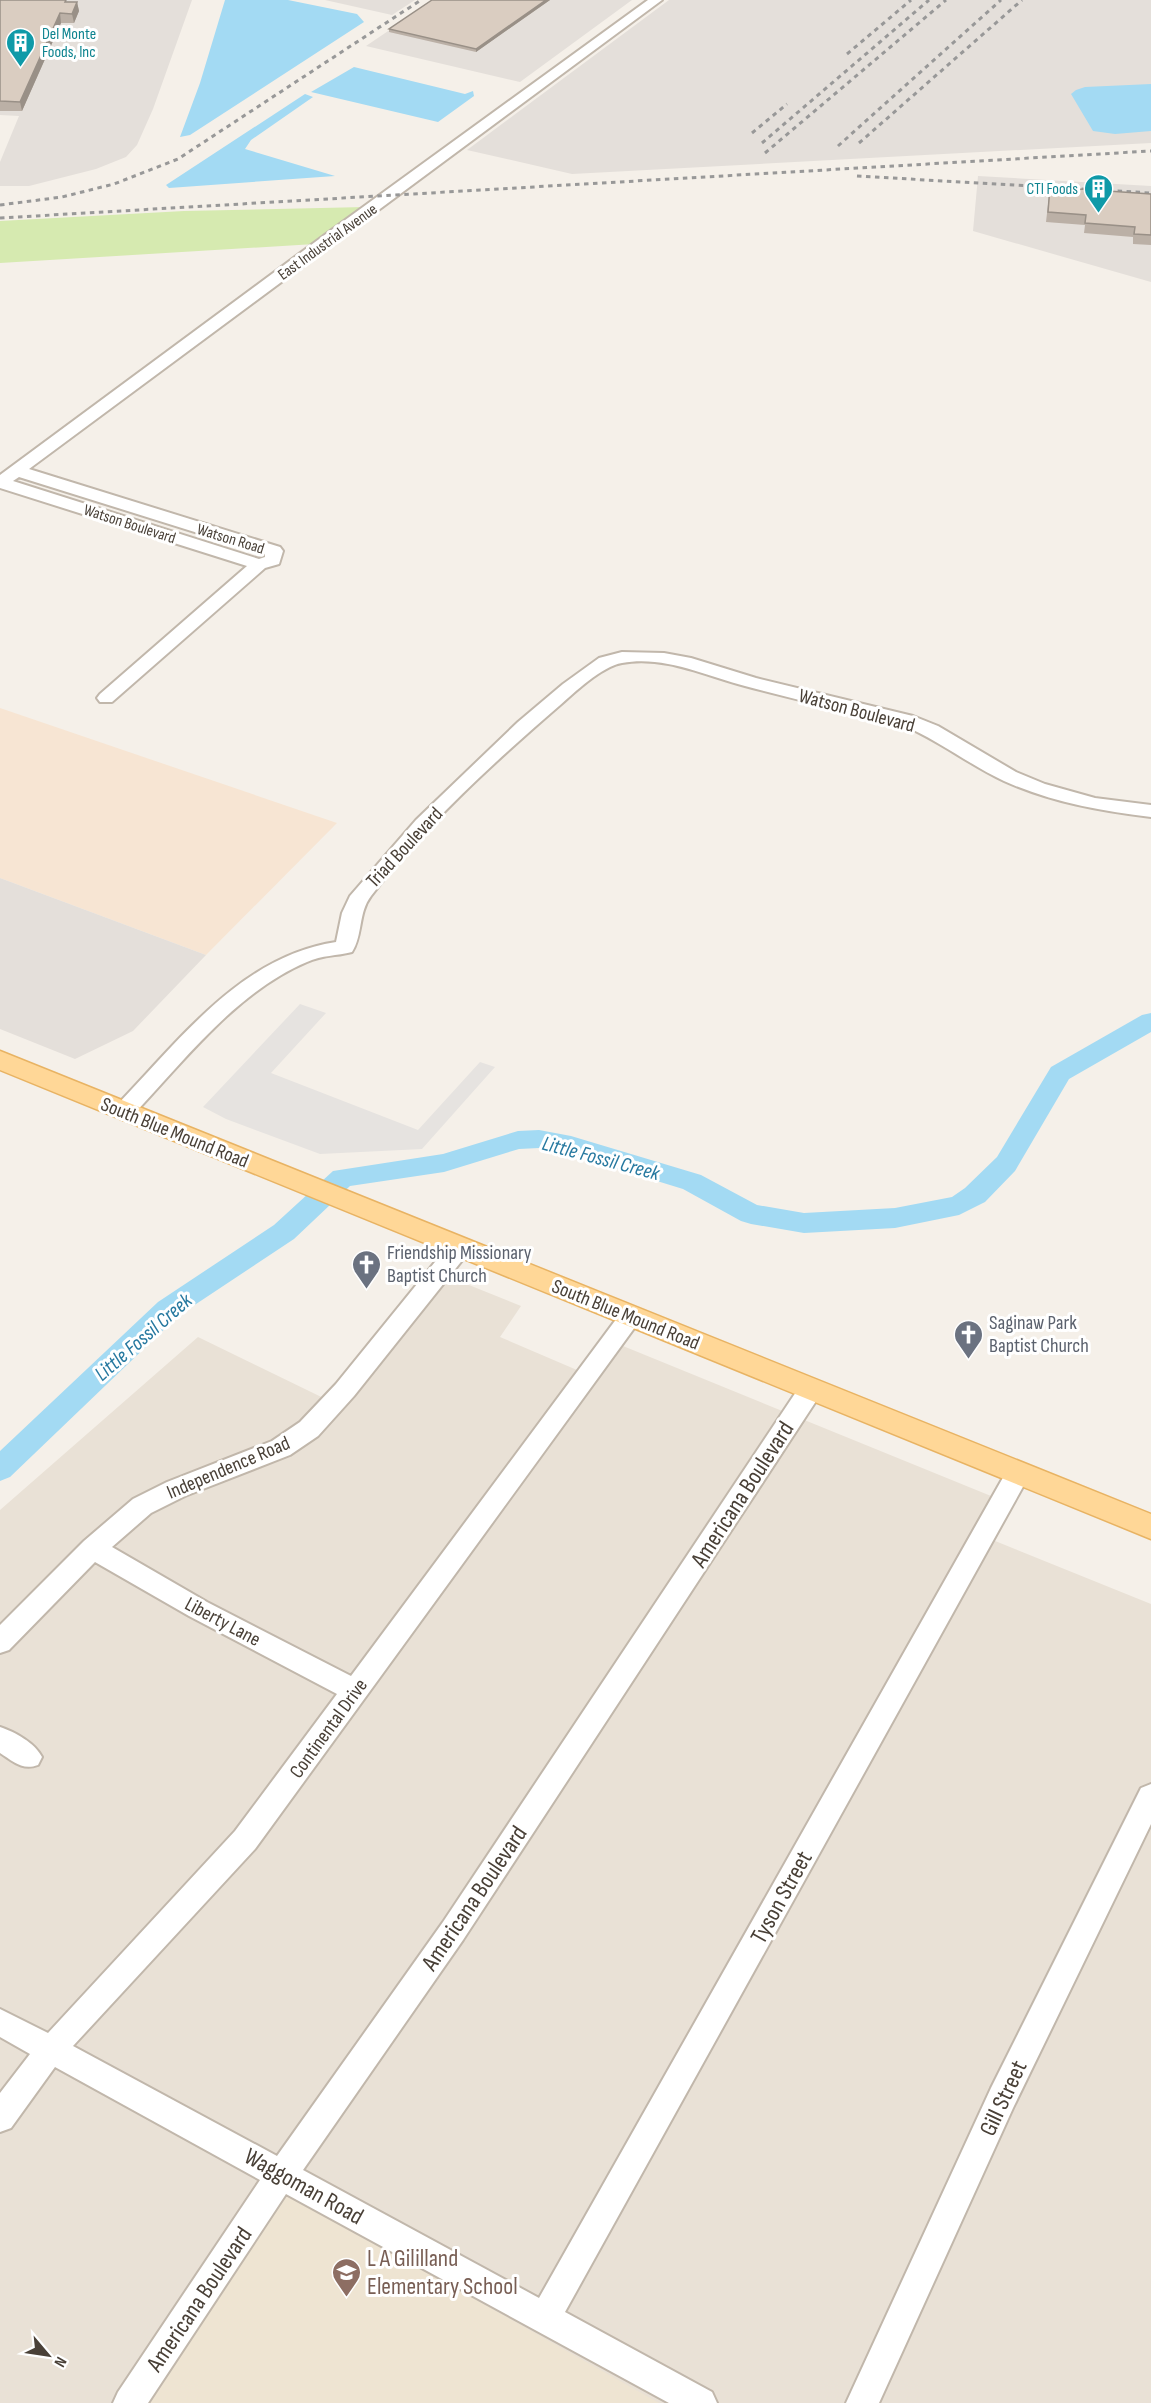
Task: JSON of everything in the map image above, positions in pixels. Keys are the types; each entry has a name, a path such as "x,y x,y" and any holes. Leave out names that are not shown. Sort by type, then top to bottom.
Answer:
{"main road":[{"name":"South Blue Mound Road","path":"0,1060 1151,1527"}],"street":[{"name":"East Industrial Avenue","path":"0,483 335,234 656,0"},
{"name":"Watson Road","path":"17,471 274,551 273,560 259,564"},
{"name":"Watson Boulevard","path":"0,483 259,564"},
{"path":"106,698 259,564"},
{"name":"Watson Boulevard","path":"622,657 664,658 691,663 750,682 906,720 931,730 1009,776 1038,788 1093,804 1151,811"},
{"name":"Triad Boulevard","path":"124,1111 239,996 272,970 298,957 345,947 352,913 360,896 423,824 525,726 569,688 605,662 622,657"},
{"name":"Independence Road","path":"0,1642 128,1516 159,1497 281,1448 296,1438 345,1390 460,1247"},
{"name":"Continental Drive","path":"0,2118 52,2049 245,1840 631,1316"},
{"name":"Americana Boulevard","path":"129,2403 282,2174 453,1931 811,1389"},
{"name":"Tyson Street","path":"544,2319 1018,1474"},
{"name":"Liberty Lane","path":"93,1548 198,1609 354,1691"},
{"path":"0,1738 28,1757"},
{"name":"Gill Street","path":"862,2403 1002,2098 1151,1796"},
{"name":"Waggoman Road","path":"0,2022 701,2403"}],"shaded area":[{"path":"0,0 192,0 153,109 137,145 126,157 96,169 29,186 0,186 0,162 19,116 0,115"},
{"path":"325,0 415,0 392,15"},
{"path":"434,0 632,0 520,82 366,46"},
{"path":"669,0 1151,0 1151,143 572,174 467,150"},
{"path":"978,176 1151,186 1151,282 973,231"},
{"path":"0,708 337,823 206,955 0,878"},
{"path":"0,878 206,955 133,1031 75,1059 0,1029"},
{"path":"300,1004 326,1013 271,1073 418,1130 480,1062 495,1067 422,1149 320,1154 226,1119 203,1107"},
{"path":"449,1277 521,1306 500,1337 598,1379 623,1346 991,1496 973,1532 1151,1604 1151,2403 0,2403 0,1510 198,1337 344,1408"},
{"name":"L A Gililland Elementary School","path":"288,2194 659,2403 150,2403"}],"green space":[{"path":"365,207 315,244 0,263 0,221 184,211"}],"water":[{"path":"225,0 288,0 357,14 364,22 190,135 180,137 200,83"},
{"path":"354,67 465,94 473,91 474,96 438,122 311,92"},
{"path":"1151,84 1151,131 1115,134 1093,131 1071,94 1085,87"},
{"path":"305,94 313,97 251,140 245,149 335,176 169,188 166,185"}],"building":[{"name":"Del Monte Foods, Inc","path":"0,0 77,2 72,14 60,13 20,102 0,101"},
{"path":"432,0 546,0 476,49 389,29"},
{"name":"CTI Foods","path":"1050,187 1151,194 1151,235 1134,234 1135,227 1085,223 1086,215 1048,212"}],"waterway":[{"name":"Little Fossil Creek","path":"0,1469 168,1309 284,1232 342,1178 444,1163 518,1140 539,1139 571,1145 692,1182 751,1214 804,1223 895,1218 959,1205 975,1195 1006,1164 1060,1073 1151,1021"}],"railway":[{"path":"0,205 62,197 114,184 178,159 421,0"},
{"path":"847,54 911,0"},
{"path":"762,143 929,0"},
{"path":"765,153 946,0"},
{"path":"838,146 1001,0"},
{"path":"859,143 1022,0"},
{"path":"752,133 787,104"},
{"path":"0,218 1151,151"},
{"path":"857,176 1151,193"}],"place":[{"name":"Del Monte Foods, Inc","path":"21,68"},
{"name":"CTI Foods","path":"1099,214"},
{"name":"Friendship Missionary Baptist Church","path":"366,1290"},
{"name":"Saginaw Park Baptist Church","path":"968,1360"},
{"name":"L A Gililland Elementary School","path":"346,2298"}]}
